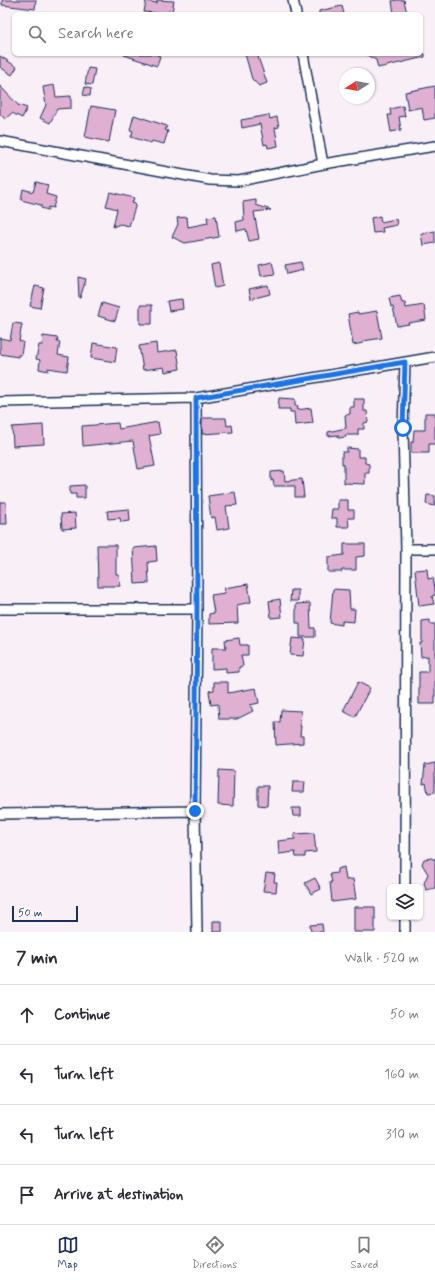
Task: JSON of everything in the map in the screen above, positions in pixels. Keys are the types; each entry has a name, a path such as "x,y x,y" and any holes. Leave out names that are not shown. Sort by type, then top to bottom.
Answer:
{"street":[{"path":"293,0 296,12"},
{"path":"303,56 323,164"},
{"path":"0,140 210,180 239,181 323,164 435,146"},
{"path":"0,402 196,398 435,357"},
{"path":"405,362 403,428 406,549 405,884"},
{"path":"196,398 197,609 195,811 197,932"},
{"path":"406,549 435,549"},
{"path":"0,609 197,609"},
{"path":"0,814 195,811"},
{"path":"405,920 405,932"}],"building":[{"path":"2,0 36,0 35,9 2,5"},
{"path":"157,0 174,1 172,12 144,12 146,1 157,3"},
{"path":"404,0 407,12 394,12 392,1"},
{"path":"342,6 344,12 319,12"},
{"path":"423,54 425,54 425,57 378,68 376,60 369,56 423,56"},
{"path":"0,56 17,67 12,75 0,67"},
{"path":"127,56 160,56 157,66"},
{"path":"246,56 258,56 267,83 259,86 252,79"},
{"path":"88,68 95,69 92,85 85,84"},
{"path":"54,85 56,97 71,96 71,108 57,109 50,123 40,118 46,105 43,87"},
{"path":"0,86 19,106 27,108 22,118 12,113 5,119 0,114"},
{"path":"435,86 435,118 424,120 422,107 408,110 405,92"},
{"path":"85,87 91,89 90,96 83,95"},
{"path":"91,106 115,110 109,142 85,137"},
{"path":"403,106 405,116 399,117 401,130 391,132 388,115 391,115 390,109"},
{"path":"134,115 167,126 165,130 168,131 164,144 152,141 151,143 131,137 133,131 130,130"},
{"path":"269,115 270,119 277,117 279,127 275,128 278,146 268,148 267,144 264,145 260,124 242,128 241,120"},
{"path":"36,182 48,185 46,194 56,197 53,208 48,207 48,210 41,208 41,205 21,200 23,189 33,192"},
{"path":"110,192 134,198 132,203 136,204 129,226 120,224 113,227 117,209 106,206"},
{"path":"256,200 256,205 271,210 254,212 259,239 249,241 246,229 237,231 236,222 244,220 243,202"},
{"path":"216,216 219,237 185,243 172,237 178,224 177,218 187,217 188,227 208,223 207,217"},
{"path":"380,216 381,222 396,219 397,225 382,228 383,232 373,233 371,218"},
{"path":"435,231 435,243 423,245 421,234"},
{"path":"272,262 275,274 261,276 259,265"},
{"path":"301,262 303,270 287,274 285,265"},
{"path":"219,263 223,286 215,288 211,265"},
{"path":"78,277 86,279 80,298 79,298"},
{"path":"268,285 270,294 251,299 249,289"},
{"path":"35,286 44,288 40,308 30,306"},
{"path":"400,296 402,303 405,303 406,308 424,305 426,320 397,326 393,307 391,307 389,298"},
{"path":"182,299 183,309 169,311 167,301"},
{"path":"102,303 119,308 115,321 98,316"},
{"path":"140,305 152,305 152,324 140,324"},
{"path":"377,311 382,338 363,341 363,343 353,345 348,314"},
{"path":"13,323 22,324 19,341 23,342 21,355 18,355 18,357 0,354 0,338 10,340"},
{"path":"43,336 58,338 57,342 60,342 58,355 69,357 67,371 48,368 48,371 39,369 40,360 36,359 39,345 42,345"},
{"path":"93,343 117,347 115,362 91,358"},
{"path":"156,343 157,353 177,350 180,369 165,372 164,367 143,370 139,346"},
{"path":"279,398 295,399 295,406 298,406 297,410 311,408 313,423 295,425 294,412 290,412 290,409 278,409"},
{"path":"354,399 364,399 364,411 367,411 368,422 364,423 364,429 358,429 358,435 345,435 346,437 338,438 338,435 328,436 328,432 346,428 345,415 350,414 350,407 354,407"},
{"path":"425,413 435,413 435,444 429,444 429,453 411,453 411,442 413,442 414,430 425,430"},
{"path":"202,418 226,418 227,426 232,425 233,432 202,434"},
{"path":"158,422 160,434 149,436 155,466 138,469 133,441 83,446 82,426 118,423 119,429"},
{"path":"43,425 44,444 13,446 12,427"},
{"path":"347,448 358,449 358,457 365,457 365,463 369,464 369,473 365,473 365,484 344,483 344,464 342,464 342,452 347,452"},
{"path":"284,471 285,481 302,479 304,497 295,497 295,486 274,486 273,480 271,481 271,472"},
{"path":"85,485 85,498 76,498 76,494 70,494 70,486"},
{"path":"235,492 237,505 226,506 229,528 217,530 215,517 211,518 208,496"},
{"path":"427,495 435,496 435,506 426,504"},
{"path":"338,500 348,500 348,510 354,510 354,518 348,518 349,527 337,527 337,518 331,518 332,509 338,509"},
{"path":"0,502 6,502 7,524 0,524"},
{"path":"129,509 130,521 121,522 120,518 108,519 107,511"},
{"path":"75,513 76,528 62,529 61,514"},
{"path":"344,544 365,544 365,556 356,557 356,570 328,572 328,557 344,555"},
{"path":"97,545 116,545 116,574 119,574 120,586 98,586"},
{"path":"156,546 157,561 148,562 149,583 135,584 133,548"},
{"path":"427,569 428,579 433,578 435,588 435,595 432,596 434,604 419,606 415,570"},
{"path":"248,584 251,602 237,605 238,623 209,624 209,614 214,613 211,595 225,593 224,588"},
{"path":"333,589 349,590 350,609 355,609 354,622 342,621 342,625 330,623"},
{"path":"291,590 298,590 298,601 290,601"},
{"path":"280,599 282,617 271,618 269,601"},
{"path":"310,603 311,628 315,628 315,637 300,637 300,623 296,623 296,604"},
{"path":"430,620 430,624 435,624 435,704 419,704 419,672 428,672 428,656 421,657 420,643 422,643 422,621"},
{"path":"239,638 240,645 248,645 248,655 241,655 243,666 239,667 239,672 226,673 226,668 212,669 212,648 226,648 225,640"},
{"path":"292,638 305,639 303,656 290,655"},
{"path":"214,682 228,682 228,693 256,688 259,703 250,705 253,711 237,719 219,719 218,704 211,705 209,691 214,690"},
{"path":"358,682 370,688 355,717 343,711"},
{"path":"281,710 301,711 300,736 303,736 303,743 276,745 275,722 280,722"},
{"path":"435,763 435,792 428,793 426,783 423,784 425,765"},
{"path":"219,770 234,771 233,806 218,805"},
{"path":"293,782 305,782 304,792 292,792"},
{"path":"258,786 268,786 267,806 258,805"},
{"path":"292,808 301,808 301,816 293,816"},
{"path":"314,833 316,852 305,853 305,857 296,857 295,852 279,854 278,841 295,839 294,834"},
{"path":"432,858 434,860 435,858 435,888 426,890 424,883 428,874 422,864 424,859"},
{"path":"344,867 346,880 353,879 356,899 332,902 330,882 332,882 330,874 337,873 337,869"},
{"path":"266,873 275,874 274,882 277,882 276,892 263,891"},
{"path":"315,878 321,889 311,894 305,883"},
{"path":"354,907 375,907 375,932 354,932"},
{"path":"213,921 222,921 222,932 213,932"},
{"path":"322,924 323,932 311,932 310,925"}],"route":[{"path":"195,811 197,609 196,398 405,362 403,428"}]}
